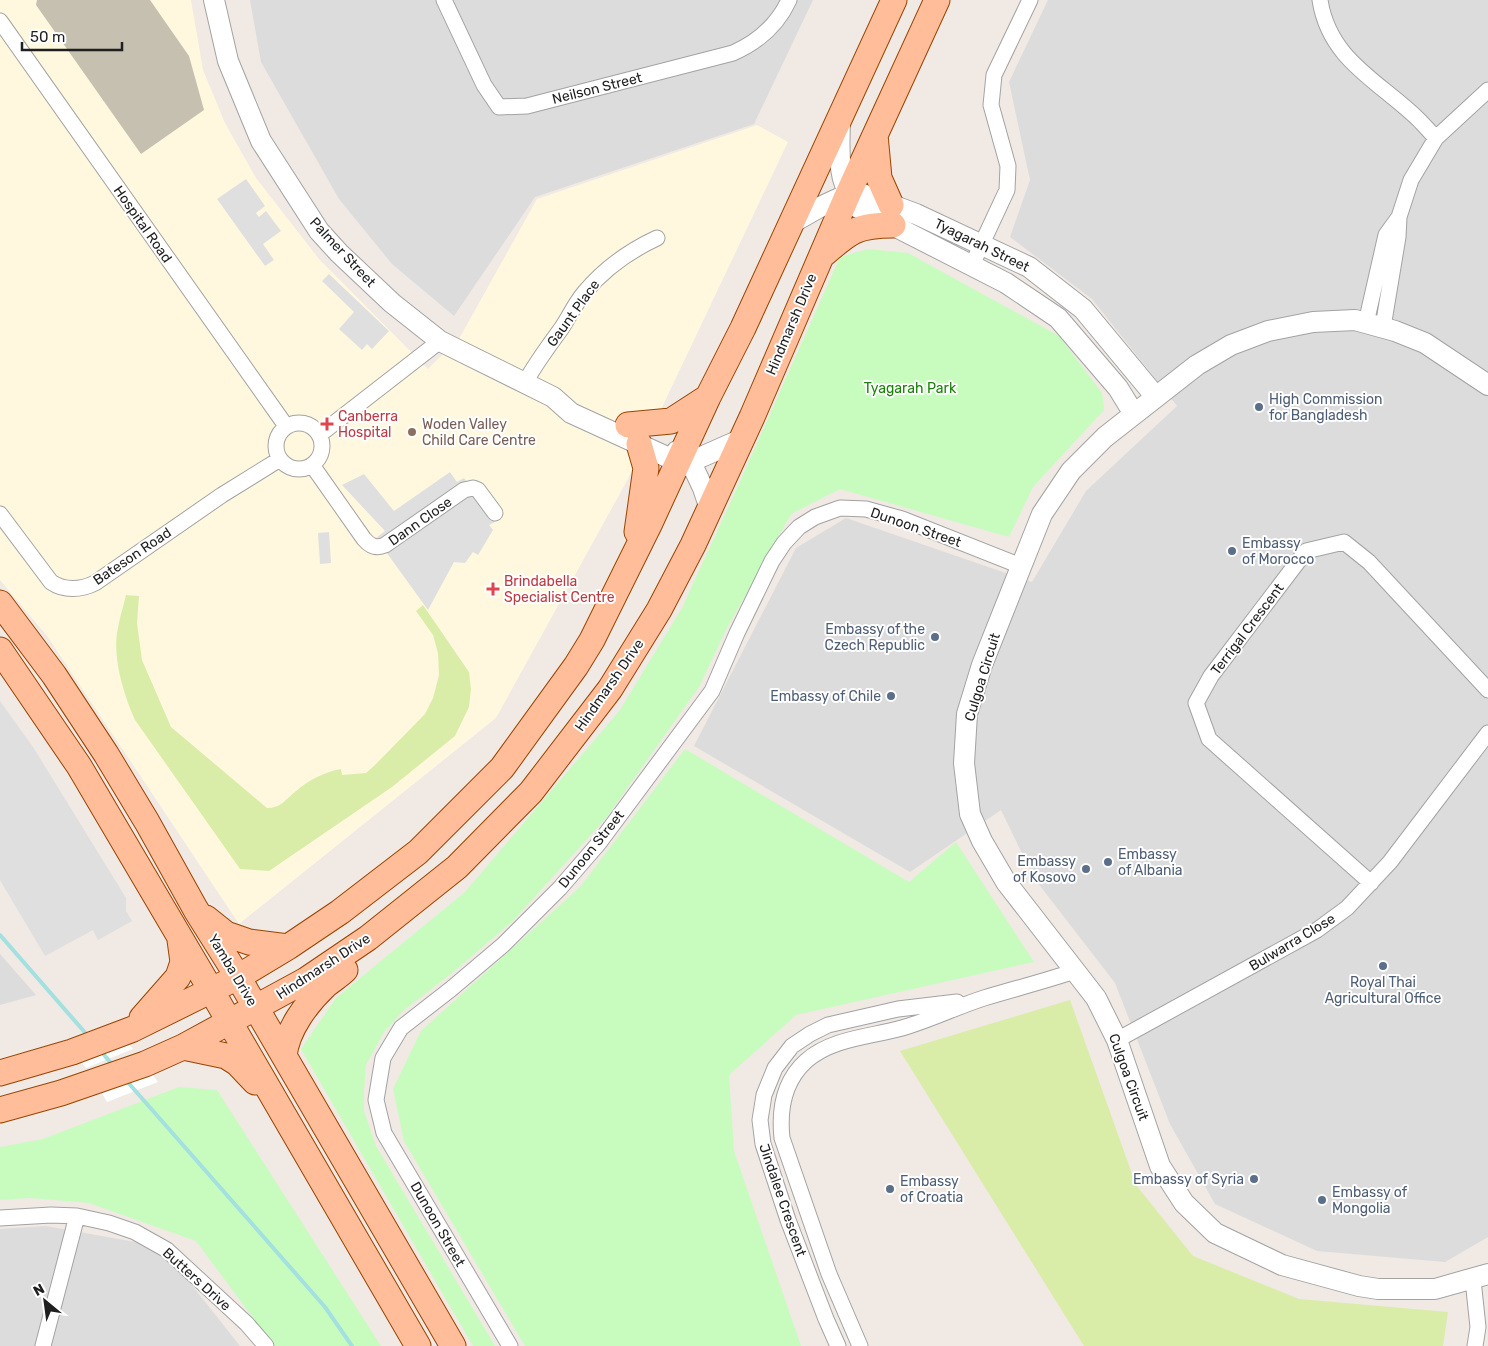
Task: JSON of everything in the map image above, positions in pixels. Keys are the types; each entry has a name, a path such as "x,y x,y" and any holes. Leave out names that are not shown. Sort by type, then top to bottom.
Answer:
{"main road":[{"path":"0,1073 72,1052 127,1032 238,977 288,947 340,912 418,852 502,768 576,666 592,640 634,556 708,397 744,328 894,0"},
{"name":"Hindmarsh Drive","path":"0,1110 96,1082 145,1064 230,1022 306,980 368,938 457,867 531,792 610,689 659,610 710,509 848,194 937,0"},
{"path":"820,258 839,241 857,229 875,225 892,215 879,178 875,135"},
{"path":"634,556 646,468 633,435 671,421 708,397"},
{"name":"Yamba Drive","path":"0,603 54,675 147,822 196,910 256,1007 453,1346"},
{"name":"Yamba Drive","path":"0,650 79,766 418,1346"},
{"path":"196,910 226,934 250,942 288,947"},
{"path":"127,1032 178,977 183,962 180,938"},
{"path":"284,1056 290,1033 314,998 342,974 356,958 368,938"},
{"path":"182,1047 226,1056 237,1062 282,1111"}],"street":[{"name":"Palmer Street","path":"214,0 228,61 261,141 318,231 392,303 440,341 553,397 571,413 633,435 666,457 699,458 742,438"},
{"name":"Neilson Street","path":"444,0 484,85 499,107 527,106 733,53 753,44 772,27 789,0"},
{"path":"972,266 1006,190 1008,166 991,105 994,75 1030,0"},
{"path":"1320,0 1326,22 1343,53 1357,69 1417,118 1436,138"},
{"name":"Hospital Road","path":"0,21 286,426"},
{"path":"1374,325 1398,238 1399,217 1411,180 1436,138 1488,90"},
{"path":"790,224 848,194 839,164 840,120"},
{"name":"Tyagarah Street","path":"848,194 862,194 972,266 1006,283 1058,318 1118,388 1134,414"},
{"name":"Tyagarah Street","path":"892,215 916,214 1029,267 1083,309 1156,397"},
{"name":"Gaunt Place","path":"525,384 532,370 583,295 595,281 609,267 640,246 657,238"},
{"name":"Culgoa Circuit","path":"1480,1277 1435,1289 1378,1288 1352,1285 1282,1265 1215,1233 1184,1203 1160,1166 1117,1040 1096,998 1006,882 982,841 970,814 964,763 967,714 982,665 1042,514 1071,471 1105,437 1197,365 1231,345 1268,331 1313,322 1355,320 1425,343 1488,385"},
{"path":"319,435 440,341"},
{"path":"293,424 308,425 319,435 321,441 320,454 312,465 298,469 285,464 280,459 276,453 277,438 286,426 293,424"},
{"path":"681,456 695,470 710,509"},
{"name":"Bateson Road","path":"0,514 51,582 59,587 83,588 95,583 222,495 280,459"},
{"name":"Dann Close","path":"312,465 364,539 371,546 385,545 464,490 473,488 478,490 495,513"},
{"name":"Dunoon Street","path":"510,1346 384,1133 376,1100 383,1058 401,1028 504,945 560,888 599,843 712,692 737,633 772,561 799,527 815,517 840,508 866,509 902,519 1021,566"},
{"name":"Terrigal Crescent","path":"1371,882 1209,739 1196,703 1211,676 1306,551 1344,542 1369,562 1488,690"},
{"name":"Bulwarra Close","path":"1117,1040 1317,930 1347,908 1390,862 1488,733"},
{"name":"Jindalee Crescent","path":"860,1346 829,1274 782,1138 780,1120 784,1097 792,1078 805,1062 820,1051 838,1043 903,1028 984,998 1075,971"},
{"name":"Jindalee Crescent","path":"838,1346 788,1220 763,1144 760,1120 764,1095 775,1068 792,1046 828,1025 898,1009 984,998"},
{"name":"Butters Drive","path":"0,1218 51,1215 78,1216 109,1223 135,1232 167,1250 247,1324 266,1346"},
{"path":"43,1346 78,1216"},
{"path":"1475,1346 1478,1327 1480,1277"}],"shaded area":[{"name":"Canberra Hospital","path":"0,0 191,0 203,70 225,123 256,178 319,259 428,369 460,337 537,199 757,125 788,142 628,479 496,718 239,924 47,636 0,580"},
{"path":"37,0 150,0 189,56 204,110 141,154 36,5"},
{"path":"250,0 813,0 754,124 535,197 454,316 392,264 339,199 261,62"},
{"path":"1048,0 1488,0 1488,1237 1445,1262 1317,1251 1215,1204 1170,1124 1115,983 1034,878 1001,810 910,872 694,746 796,548 846,518 1032,582 1086,491 1177,406 1092,299 1010,237 1030,180 1009,82"},
{"path":"246,179 265,206 256,213 259,217 266,211 281,231 263,244 274,260 265,266 217,199"},
{"path":"329,274 389,331 372,349 367,344 362,350 339,329 354,312 322,281"},
{"path":"450,472 457,482 464,478 495,522 489,525 493,530 478,555 473,552 465,563 454,562 428,610 376,538 385,531 342,485 364,474 394,511"},
{"path":"329,532 331,563 320,564 318,533"},
{"path":"0,701 33,747 126,898 126,911 132,921 98,940 93,930 45,956 0,880"},
{"path":"0,954 36,995 0,1005"},
{"path":"46,1226 146,1244 176,1265 240,1346 0,1346 0,1229"}],"green space":[{"name":"Tyagarah Park","path":"868,249 908,253 1059,336 1102,393 1104,410 1033,487 1009,537 840,489 791,514 726,630 699,687 606,818 513,921 452,973 403,1011 384,1032 366,1065 364,1111 376,1146 495,1346 473,1346 301,1049 336,998 465,892 620,710 682,608 840,257"},
{"path":"126,595 139,596 137,623 142,660 171,727 267,808 279,805 306,783 329,772 341,769 342,775 366,773 425,714 433,698 439,675 438,653 433,635 416,611 423,605 469,672 471,689 469,707 455,736 392,787 269,871 240,869 135,720 120,677 116,643"},
{"path":"685,749 909,882 956,842 1034,962 796,1015 729,1075 734,1151 801,1346 525,1346 404,1141 393,1089 421,1031 580,887"},
{"path":"1070,1000 1136,1185 1193,1256 1299,1299 1448,1312 1443,1346 1084,1346 900,1051"},
{"path":"179,1087 217,1090 381,1346 274,1346 196,1241 89,1203 31,1198 0,1200 0,1147 43,1139"}],"pier":[{"path":"111,1023 133,1049 86,1068 62,1041"},
{"path":"145,1064 158,1082 107,1102 92,1076"}],"waterway":[{"path":"0,935 88,1036"},
{"path":"101,1051 114,1067"},
{"path":"125,1079 325,1307 352,1346"}],"place":[{"name":"High Commission for Bangladesh","path":"1259,407"},
{"name":"Canberra Hospital","path":"327,424"},
{"name":"Woden Valley Child Care Centre","path":"412,432"},
{"name":"Embassy of Morocco","path":"1232,551"},
{"name":"Brindabella Specialist Centre","path":"493,589"},
{"name":"Embassy of the Czech Republic","path":"935,637"},
{"name":"Embassy of Chile","path":"891,696"},
{"name":"Embassy of Albania","path":"1108,862"},
{"name":"Embassy of Kosovo","path":"1086,869"},
{"name":"Royal Thai Agricultural Office","path":"1383,966"},
{"name":"Embassy of Syria","path":"1254,1179"},
{"name":"Embassy of Croatia","path":"890,1189"},
{"name":"Embassy of Mongolia","path":"1322,1200"}]}
